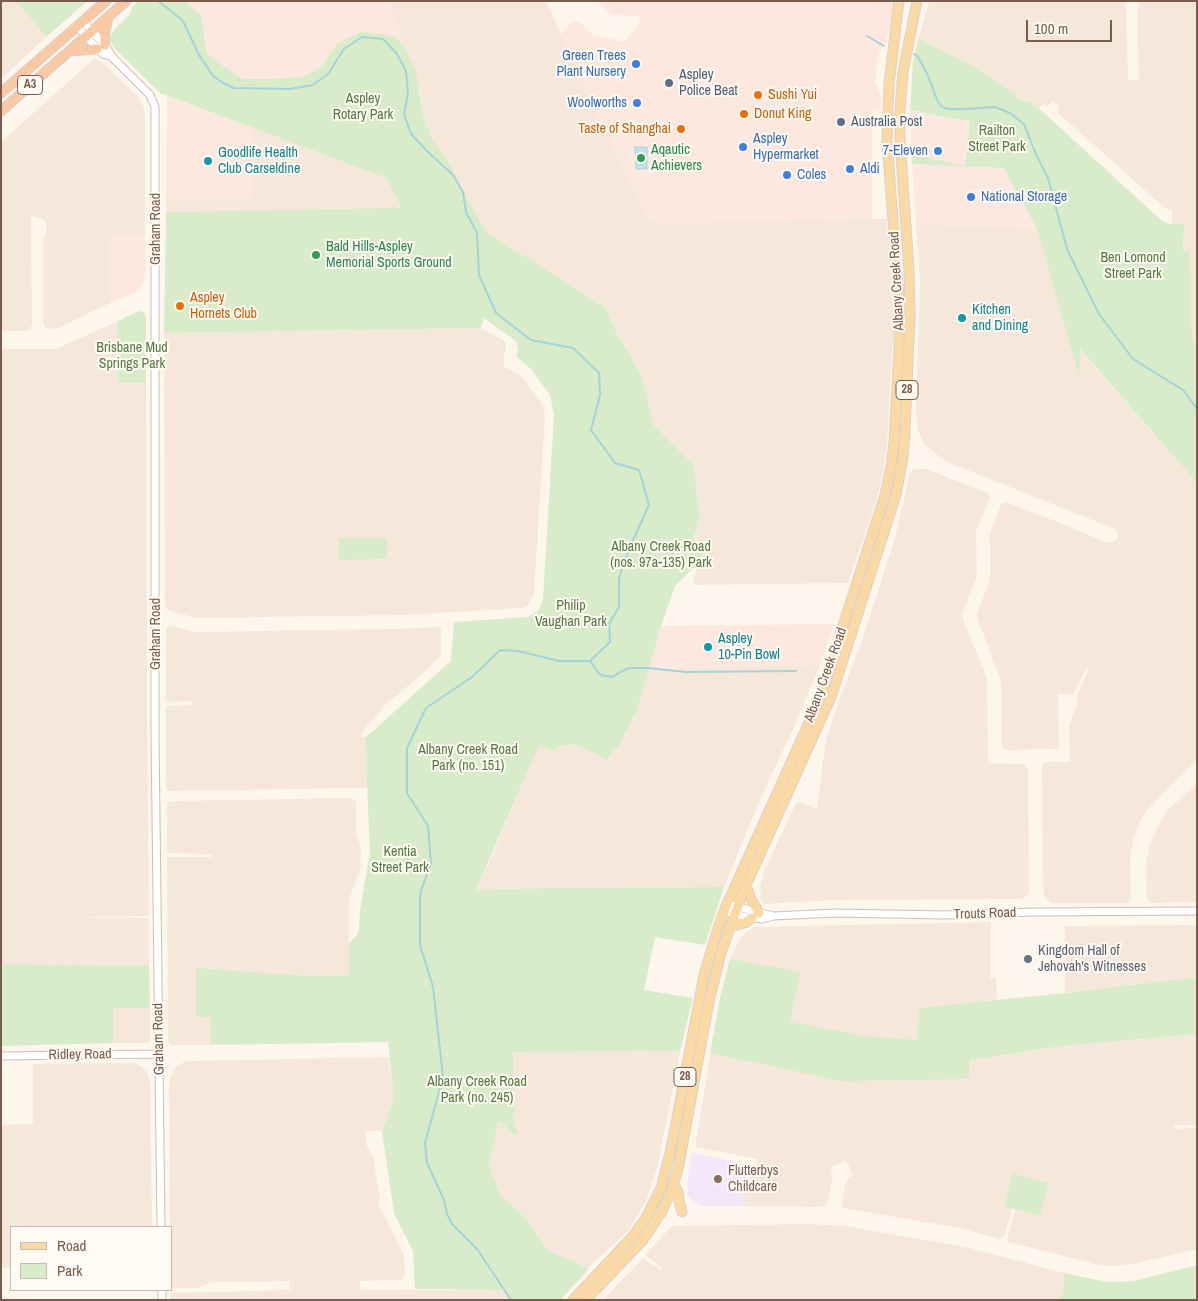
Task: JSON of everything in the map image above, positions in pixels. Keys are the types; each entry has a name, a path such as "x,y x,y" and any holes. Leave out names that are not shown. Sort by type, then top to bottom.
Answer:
{"highway":[{"name":"A3","path":"1,93 106,1"},
{"name":"A3","path":"1,111 126,2"},
{"path":"70,51 101,47 108,17"}],"main road":[{"name":"Albany Creek Road","path":"573,1300 633,1236 646,1218 661,1188 671,1150 704,975 716,933 725,907 821,694 880,514 890,472 896,417 900,322 888,155 888,108 890,72 900,1"},
{"name":"Albany Creek Road","path":"586,1300 643,1240 664,1208 674,1184 711,993 729,927 831,696 891,513 900,475 905,432 910,298 900,140 900,110 904,67 917,1"},
{"path":"729,927 745,923 756,915 746,885"},
{"path":"674,1184 678,1192 682,1212"}],"street":[{"name":"Graham Road","path":"80,25 101,47 103,54 113,58 150,95 156,106 155,735 161,1226"},
{"name":"Trouts Road","path":"725,907 756,915 773,916 836,913 944,915 1036,912 1197,911"},
{"name":"Ridley Road","path":"1,1056 160,1054"}],"shaded area":[{"path":"1,1 16,1 46,37 1,79"},
{"path":"184,1 387,1 402,33 394,37 382,34 338,43 321,66 306,76 242,79 207,54 201,15"},
{"path":"387,1 546,1 586,90 651,222 887,219 894,316 887,446 876,502 848,583 693,585 697,564 707,545 692,545 700,515 693,464 653,424 642,374 615,330 605,307 485,231 448,161 432,139 424,118 421,94 404,45 394,37 402,33"},
{"name":"Aspley Hypermarket","path":"597,1 893,1 891,25 885,44 879,51 875,82 882,100 881,109 872,111 872,219 651,222 586,90 561,33 572,22 578,21 593,35 624,42 641,21 637,16 611,15"},
{"path":"929,1 1126,1 1128,80 1139,79 1137,13 1139,1 1197,1 1197,358 1192,356 1190,251 1183,251 1184,224 1172,224 1172,211 1165,208 1058,113 1059,107 1053,101 1047,107 1043,104 1039,109 919,37"},
{"path":"95,58 102,62 139,98 143,106 145,117 145,235 110,235 110,303 58,328 48,329 45,328 43,322 43,238 46,235 47,226 43,219 33,216 31,218 32,325 28,331 1,331 1,142"},
{"path":"167,96 253,128 253,199 182,199 166,197"},
{"path":"910,110 970,121 1003,168 1037,229 916,224 912,164 962,166 911,154"},
{"path":"253,128 386,178 401,209 166,212 166,197 182,199 252,199"},
{"path":"916,224 1037,229 1078,374 1079,349 1197,485 1197,759 1151,806 1141,819 1133,841 1130,857 1131,900 1128,903 1052,903 1044,895 1042,765 1046,762 1070,762 1069,726 1077,705 1077,696 1089,671 1088,668 1085,670 1073,695 1058,694 1059,745 1057,749 1005,750 1002,746 1001,681 977,614 988,585 991,566 990,534 1003,503 1005,502 1068,526 1104,542 1110,543 1115,541 1119,535 1115,529 945,461 925,445 918,429 916,415 920,281"},
{"path":"110,234 145,235 146,271 139,290 110,303"},
{"path":"118,321 118,383 146,383 149,916 91,918 149,918 149,966 1,964 1,349 56,349"},
{"path":"481,328 504,341 506,350 504,367 522,377 541,402 545,415 534,593 528,605 522,608 405,615 196,618 167,609 165,606 164,333"},
{"path":"915,469 926,469 990,495 976,530 977,576 962,614 987,678 988,763 1024,764 1028,769 1029,892 1027,896 1021,899 836,900 764,904 761,899 760,888 764,871 797,801 817,809 826,739 864,635 896,535 910,472"},
{"path":"834,624 820,665 648,668 661,626"},
{"path":"168,626 195,632 439,627 441,628 441,655 420,676 385,705 360,737 365,738 367,788 166,791 166,706 192,705 191,701 166,702 166,630"},
{"path":"820,665 759,802 724,887 549,888 476,891 539,744 558,746 575,744 611,753 618,748 637,710 648,668"},
{"path":"1197,783 1197,902 1151,903 1147,897 1146,863 1150,845 1167,811"},
{"path":"351,798 356,803 356,831 361,850 360,870 349,900 349,975 308,976 196,1017 210,1017 211,1045 170,1045 168,1041 167,857 212,857 211,854 167,853 167,803 172,801"},
{"path":"991,922 990,978 996,978 997,1000 965,1004 969,1060 1062,1046 1197,1034 1197,1125 1173,1125 1173,1129 1197,1128 1197,1249 1128,1265 1111,1266 1098,1265 1009,1242 1007,1239 1016,1209 1040,1216 1049,1183 1014,1173 1004,1205 1012,1208 1004,1237 1000,1239 959,1228 843,1208 845,1185 853,1175 846,1160 832,1167 831,1173 833,1173 828,1201 823,1206 742,1206 750,1165 757,1164 758,1159 695,1147 719,1003 730,959 741,937 753,927"},
{"path":"1197,925 1197,977 1065,993 1065,926"},
{"path":"113,1008 150,1008 150,1041 148,1043 113,1043"},
{"path":"680,1051 658,1164 646,1201 628,1231 588,1268 548,1250 527,1219 501,1196 489,1166 498,1122 502,1123 515,1136 518,1133 514,1124 513,1052"},
{"path":"389,1057 394,1098 382,1131 366,1131 366,1144 373,1156 380,1199 378,1203 404,1255 405,1275 400,1280 360,1281 360,1290 505,1290 511,1300 170,1300 170,1293 290,1290 289,1281 212,1282 197,1288 172,1288 169,1083 177,1066 189,1061"},
{"path":"136,1063 147,1072 150,1082 152,1226 10,1226 10,1267 1,1268 1,1125 33,1124 33,1064"},
{"name":"Flutterbys Childcare","path":"692,1153 750,1165 742,1206 702,1206 693,1202 687,1192 690,1172 688,1171"},
{"path":"807,1224 845,1226 966,1247 1064,1273 1063,1294 1057,1300 603,1300 643,1258 660,1270 662,1268 645,1255 671,1227"}],"green space":[{"path":"16,1 88,1 46,37"},
{"path":"139,1 184,1 201,15 207,54 242,79 306,76 321,66 338,43 361,32 394,37 404,45 416,72 424,118 432,139 448,161 485,231 605,307 615,330 642,375 653,424 693,464 700,515 692,544 708,544 697,564 675,586 661,626 637,710 618,748 611,753 608,760 575,744 558,746 555,752 539,745 476,890 724,887 705,945 655,937 644,990 693,998 680,1051 513,1052 514,1124 518,1132 515,1136 502,1123 498,1122 489,1166 501,1196 527,1219 548,1250 588,1268 560,1300 511,1300 505,1290 415,1289 413,1251 394,1213 382,1131 394,1098 388,1042 211,1045 210,1017 196,1017 196,968 308,976 349,975 349,943 357,935 359,928 360,910 370,853 365,738 451,661 454,622 528,617 538,611 543,600 554,414 550,395 530,368 516,357 518,351 516,341 484,318 481,328 164,333 166,212 401,208 386,178 160,93 113,47 110,38 113,31 130,14 132,7"},
{"path":"919,37 930,45 979,69 1022,100 1032,104 1162,221 1170,224 1184,224 1183,251 1190,251 1192,339 1197,350 1197,485 1080,349 1079,377 1037,229 1003,168 912,164 911,154 965,166 970,121 910,110 913,61"},
{"name":"Brisbane Mud Springs Park","path":"139,311 144,312 146,316 146,383 118,383 118,321"},
{"path":"339,538 387,538 387,557 384,559 338,560"},
{"path":"730,959 800,972 790,1022 864,1036 917,1040 919,1008 1197,977 1197,1034 1062,1046 969,1060 969,1079 842,1081 710,1053 719,1003"},
{"path":"1,964 149,966 150,1008 113,1008 113,1043 1,1046"},
{"path":"1013,1173 1049,1183 1040,1216 1004,1206"},
{"path":"1197,1265 1197,1300 1057,1300 1063,1294 1064,1273 1107,1282 1133,1281"}],"water":[{"name":"Aqautic Achievers","path":"635,147 647,147 647,169 636,169"}],"waterway":[{"path":"158,1 184,23 199,55 213,76 234,88 290,89 313,85 328,74 344,49 362,37 383,39 397,54 406,71 408,93 404,114 411,134 453,175 463,192 466,212 477,233 479,275 496,313 531,340 573,348 599,373 600,395 591,430 615,463 639,470 649,505 629,549 619,578 619,607 609,624 610,642 590,661 559,661 518,651 500,650 472,677 426,708 407,748 407,793 428,826 431,863 421,891 420,945 433,987 443,1077 425,1143 427,1163 444,1200 447,1214 452,1224 477,1249 511,1300"},
{"path":"867,36 884,46"},
{"path":"914,54 918,57 927,73 938,102 942,107 948,109 995,107 1010,113 1024,124 1048,178 1067,249 1099,314 1133,359 1183,390 1197,409"},
{"path":"590,661 600,675 613,677 629,668 686,672 796,671"}],"place":[{"name":"Green Trees Plant Nursery","path":"636,64"},
{"name":"Aspley Police Beat","path":"669,83"},
{"name":"Sushi Yui","path":"758,95"},
{"name":"Woolworths","path":"637,103"},
{"name":"Donut King","path":"744,114"},
{"name":"Australia Post","path":"841,122"},
{"name":"Taste of Shanghai","path":"681,129"},
{"name":"Aspley Hypermarket","path":"743,147"},
{"name":"7-Eleven","path":"938,151"},
{"name":"Aqautic Achievers","path":"641,158"},
{"name":"Goodlife Health Club Carseldine","path":"208,161"},
{"name":"Aldi","path":"850,169"},
{"name":"Coles","path":"787,175"},
{"name":"National Storage","path":"971,197"},
{"name":"Bald Hills-Aspley Memorial Sports Ground","path":"316,255"},
{"name":"Aspley Hornets Club","path":"180,306"},
{"name":"Kitchen and Dining","path":"962,318"},
{"name":"Aspley 10-Pin Bowl","path":"708,647"},
{"name":"Kingdom Hall of Jehovah's Witnesses","path":"1028,959"},
{"name":"Flutterbys Childcare","path":"718,1179"}],"park label":[{"name":"Aspley Rotary Park","path":"363,108"},
{"name":"Railton Street Park","path":"997,140"},
{"name":"Ben Lomond Street Park","path":"1133,266"},
{"name":"Albany Creek Road (nos. 97a-135) Park","path":"661,556"},
{"name":"Philip Vaughan Park","path":"571,614"},
{"name":"Albany Creek Road Park (no. 151)","path":"468,758"},
{"name":"Kentia Street Park","path":"400,860"},
{"name":"Albany Creek Road Park (no. 245)","path":"477,1090"}]}
